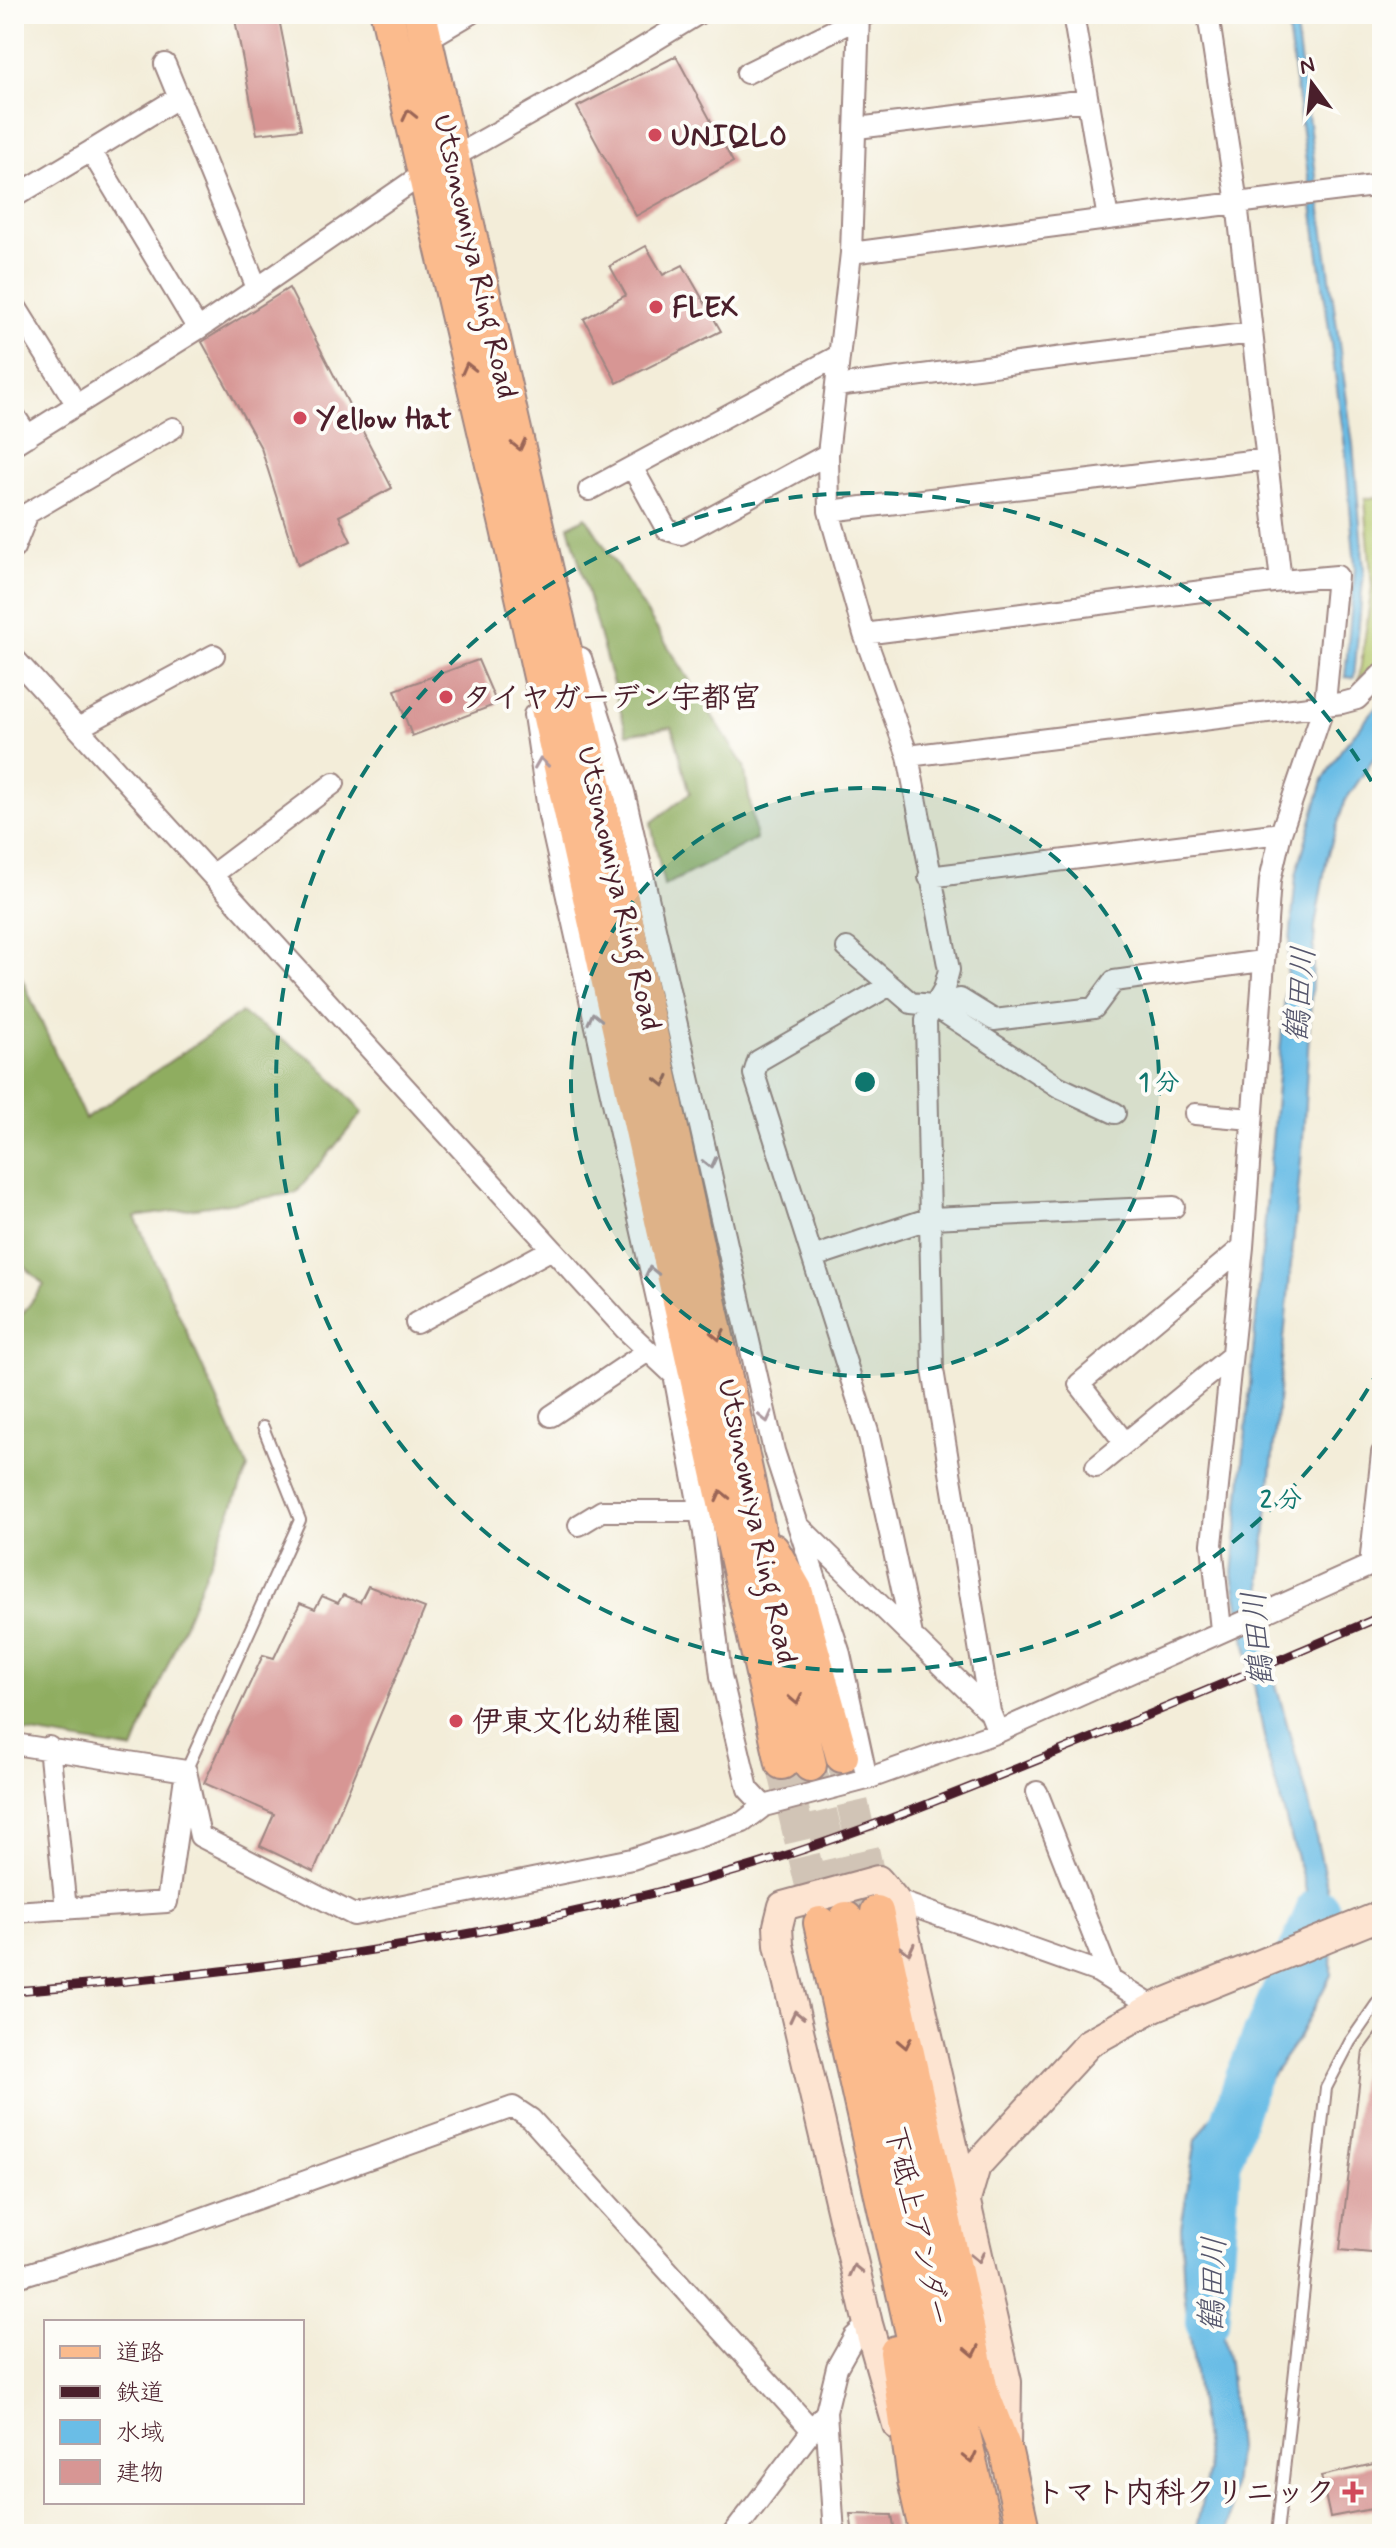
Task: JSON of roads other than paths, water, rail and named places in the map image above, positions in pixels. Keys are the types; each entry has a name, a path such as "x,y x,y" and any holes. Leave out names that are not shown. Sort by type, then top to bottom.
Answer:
{"main road":[{"name":"Utsunomiya Ring Road","path":"387,14 423,174 522,525"},
{"name":"Utsunomiya Ring Road","path":"423,27 455,157 522,525 744,1527 785,1767 730,1602 744,1527"},
{"path":"744,1527 796,1590 842,1756"},
{"path":"914,2480 847,1917 878,1880 783,1906 778,1926 783,1960 868,2324 914,2480 926,2534"},
{"path":"966,2203 976,2166 1089,2043 1154,2007 1382,1915"},
{"path":"847,1917 966,2203 1007,2382 1006,2452"},
{"path":"847,1917 982,2391 1006,2452 1024,2534"},
{"name":"下砥上アンダー","path":"847,1917 957,2534"},
{"name":"下砥上アンダー","path":"847,1917 987,2534"}],"street":[{"path":"423,27 470,14"},
{"path":"14,415 21,440 198,329 423,174 698,14"},
{"path":"747,73 859,14 867,14"},
{"path":"859,14 851,253 847,306 836,357 828,454 829,511 864,634 908,756 949,970 944,989 926,1020 933,1370 990,1712 998,1732"},
{"path":"1073,14 1108,219"},
{"path":"1208,14 1237,203 1281,581"},
{"path":"165,64 257,288"},
{"path":"14,197 179,97"},
{"path":"857,128 1087,100"},
{"path":"91,151 198,329"},
{"path":"851,253 1382,185"},
{"path":"14,304 77,405"},
{"path":"836,386 1252,333"},
{"path":"589,490 836,357"},
{"path":"14,548 28,513 173,428"},
{"path":"632,467 667,530 681,534 828,454"},
{"path":"829,511 1267,459"},
{"path":"522,525 549,816 674,1375 700,1511 721,1676 748,1789 764,1806"},
{"path":"522,525 624,792 774,1451 840,1654 867,1779"},
{"path":"864,634 1337,576 1325,703 1281,833 1270,880 1243,1247 1212,1544 1228,1627"},
{"path":"78,728 214,655"},
{"path":"14,658 552,1249 674,1375"},
{"path":"908,756 1357,699 1382,674"},
{"path":"212,875 334,783"},
{"path":"929,877 1281,833"},
{"path":"847,948 911,1003 933,1005 960,999 994,1020 1094,1008 1114,981 1262,961"},
{"path":"890,985 758,1061 754,1074 868,1432 912,1635"},
{"path":"933,1005 1059,1087 1115,1113"},
{"path":"1195,1114 1252,1119"},
{"path":"813,1257 931,1218 1174,1207"},
{"path":"1125,1443 1079,1384 1243,1247"},
{"path":"416,1323 552,1249"},
{"path":"551,1416 648,1351"},
{"path":"1096,1467 1230,1357"},
{"path":"186,1771 200,1836 354,1915 632,1859 743,1822 764,1806 867,1779 998,1732 1376,1562 1382,1453"},
{"path":"579,1525 602,1511 700,1511"},
{"path":"798,1524 990,1712"},
{"path":"14,1744 49,1747 186,1771"},
{"path":"49,1747 66,1909"},
{"path":"14,1912 167,1902 186,1771"},
{"path":"1037,1792 1110,1978"},
{"path":"847,1917 1110,1978 1154,2007"},
{"path":"14,2278 164,2232 513,2107 531,2119 812,2430"},
{"path":"834,2534 826,2412 837,2367 854,2337 868,2324"},
{"path":"733,2534 826,2412"}],"lane":[{"path":"186,1771 300,1520 263,1427"},
{"path":"1277,2534 1326,2088 1350,2042 1382,1996"}],"water":[{"path":"1286,14 1294,14 1353,445 1364,569 1354,678 1345,677 1355,567 1345,447"},
{"path":"1382,700 1382,747 1345,801 1327,857 1315,926 1303,1139 1261,1580 1275,1681 1308,1799 1332,1910 1331,1975 1298,2039 1265,2086 1211,2208 1206,2243 1229,2363 1237,2449 1228,2534 1195,2534 1208,2472 1184,2290 1181,2227 1196,2140 1283,2013 1311,1907 1268,1757 1233,1575 1296,875 1323,780 1341,750"}],"waterway":[{"name":"鶴田川","path":"1207,2322 1219,2164 1247,2078 1318,1910"}],"tunnel":[{"path":"842,1756 877,1912"},
{"path":"782,1763 820,1923"},
{"path":"810,1765 846,1917"}],"railway":[{"path":"14,1991 188,1975 445,1938 615,1903 741,1870 940,1799 1382,1616"}],"place":[{"name":"UNIQLO","path":"655,135"},
{"name":"FLEX","path":"656,307"},
{"name":"Yellow Hat","path":"300,418"},
{"name":"タイヤガーデン宇都宮","path":"446,697"},
{"name":"伊東文化幼稚園","path":"456,1721"},
{"name":"トマト内科クリニック","path":"1353,2492"}]}
